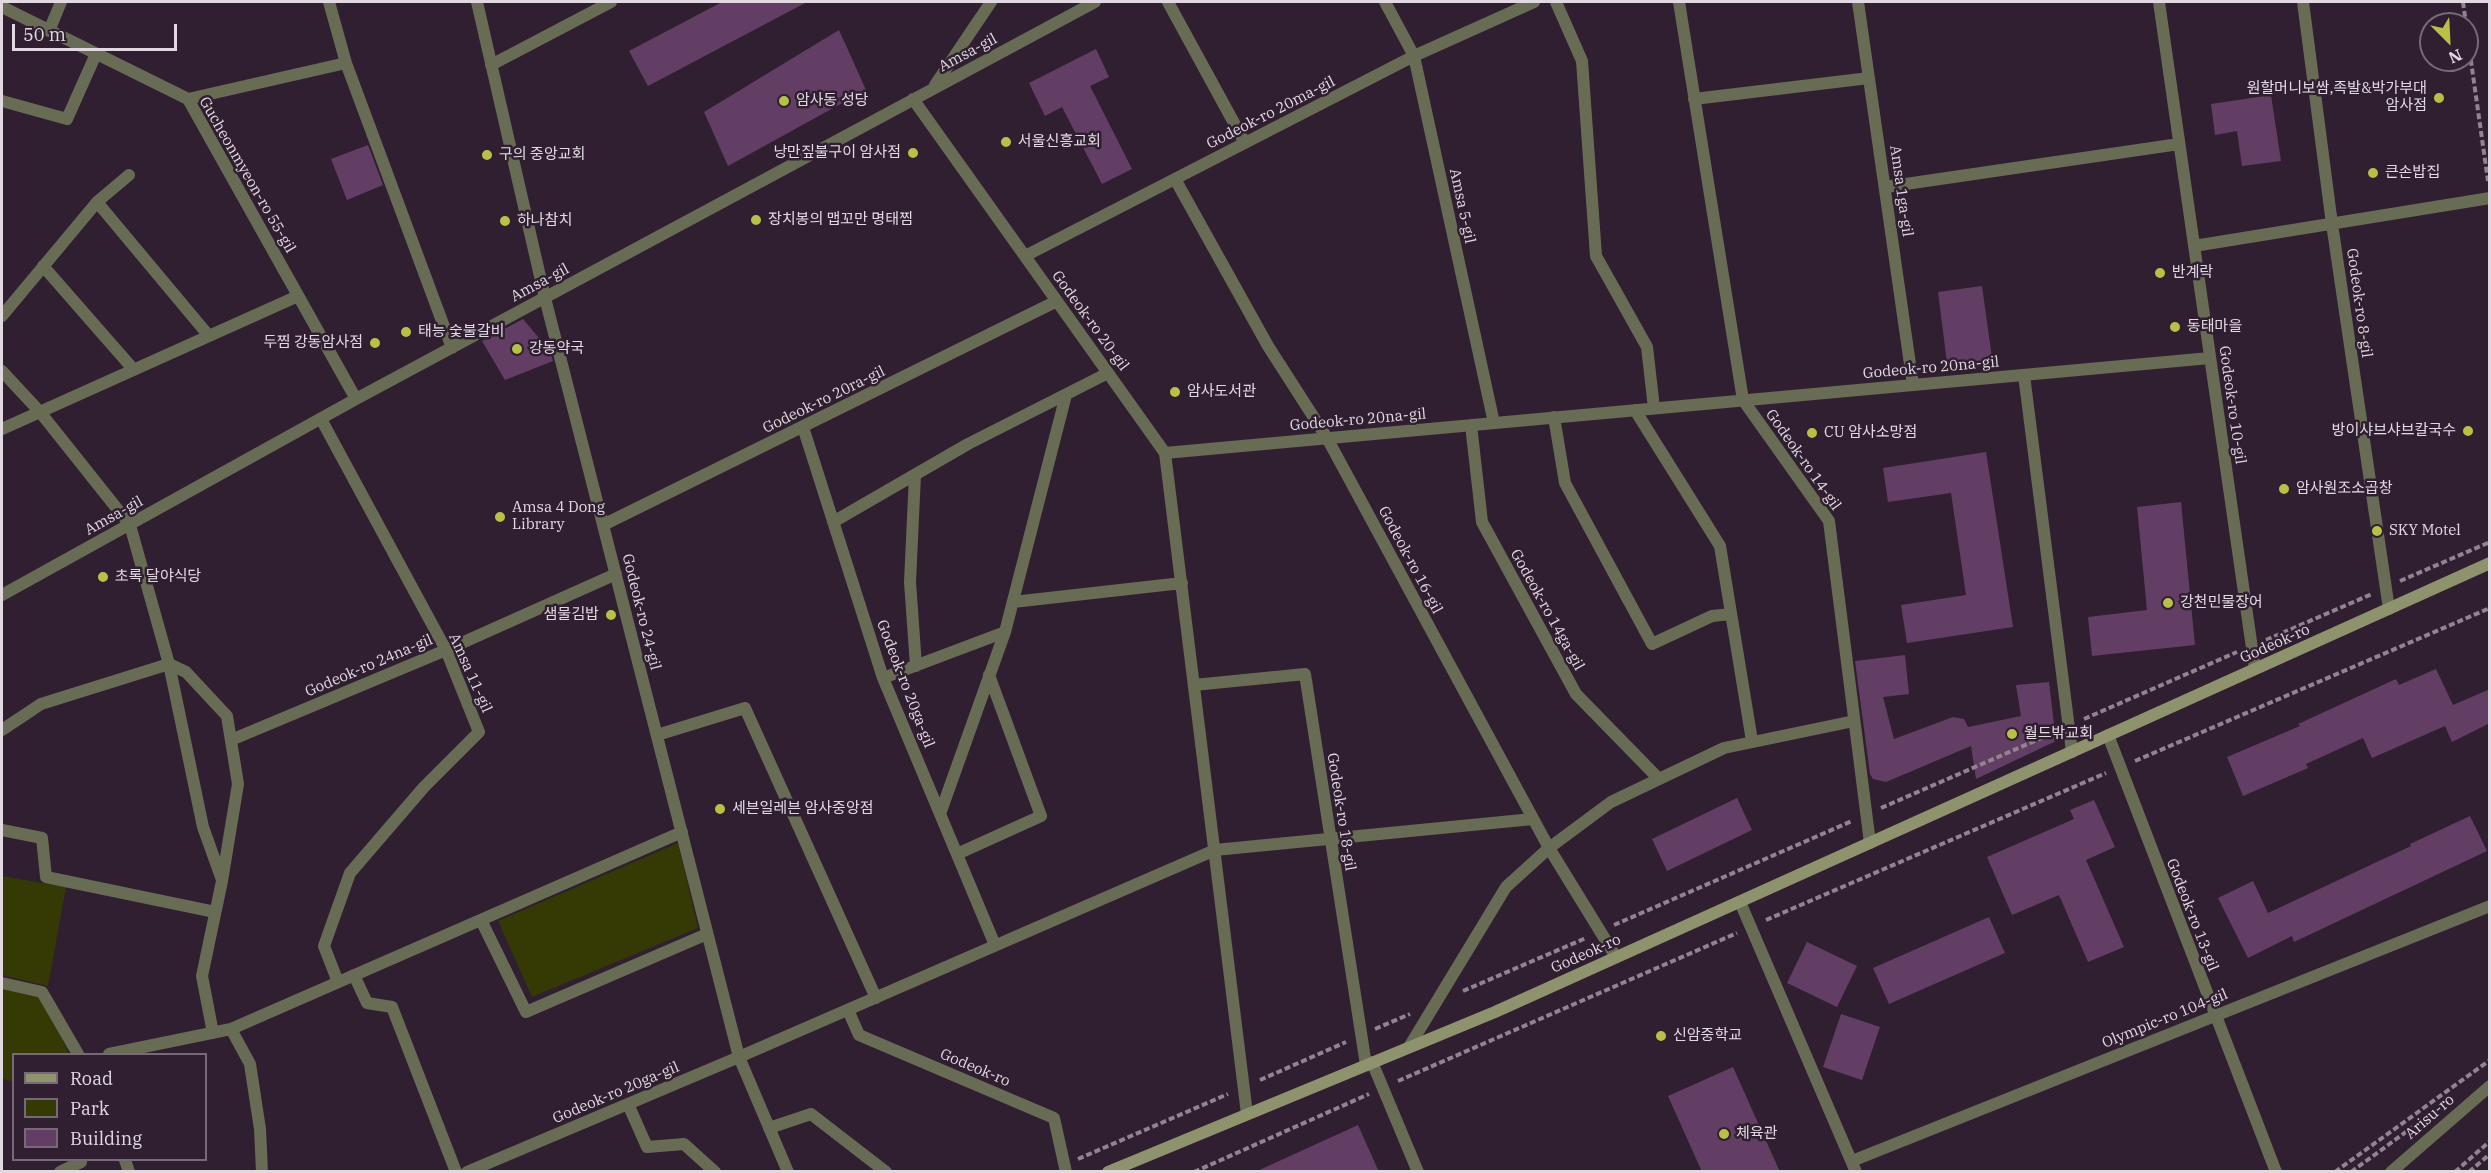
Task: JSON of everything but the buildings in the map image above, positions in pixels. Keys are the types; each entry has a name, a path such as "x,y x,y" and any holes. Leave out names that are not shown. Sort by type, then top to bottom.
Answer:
{"main road":[{"name":"Godeok-ro","path":"1108,1172 1495,1012 2490,563"}],"street":[{"path":"49,31 61,2"},
{"path":"329,2 346,63 452,348"},
{"name":"Godeok-ro 24-gil","path":"477,2 545,298 739,1057 788,1172"},
{"path":"491,65 611,2"},
{"path":"933,89 991,2"},
{"name":"Amsa-gil","path":"2,595 356,399 1095,2"},
{"path":"1168,2 1245,143"},
{"name":"Amsa 5-gil","path":"1385,2 1414,56 1494,423"},
{"name":"Godeok-ro 20ma-gil","path":"1025,256 1414,56 1534,2"},
{"path":"1556,2 1582,61 1596,256 1647,347 1654,408"},
{"name":"Godeok-ro 14-gil","path":"1678,2 1743,400 1829,521 1870,843"},
{"name":"Amsa 1ga-gil","path":"1858,2 1914,385"},
{"name":"Godeok-ro 10-gil","path":"2159,2 2254,669"},
{"name":"Godeok-ro 8-gil","path":"2303,2 2332,224 2389,609"},
{"name":"Gucheonmyeon-ro 55-gil","path":"2,8 188,99 356,399"},
{"path":"2,101 67,119 96,54"},
{"path":"188,99 346,63"},
{"path":"1694,99 1869,78"},
{"name":"Godeok-ro 20-gil","path":"913,99 1165,453 1247,1114"},
{"path":"1885,187 2179,144"},
{"path":"2,316 97,202 129,175"},
{"name":"Godeok-ro 16-gil","path":"1176,179 1268,346 1327,438 1549,848 1616,957"},
{"path":"2194,246 2490,198"},
{"path":"97,202 209,336"},
{"path":"43,267 134,370"},
{"path":"2,429 298,296"},
{"name":"Godeok-ro 20ra-gil","path":"603,525 1057,301"},
{"name":"Godeok-ro 20na-gil","path":"1165,453 2210,358"},
{"path":"2,371 40,412 130,525 169,664 203,827 222,881"},
{"path":"833,522 968,444 1108,373"},
{"path":"2024,375 2072,752"},
{"path":"940,814 1005,632 1066,395"},
{"path":"1635,410 1720,546 1752,741"},
{"path":"1554,417 1565,483 1652,644 1712,616 1731,614"},
{"name":"Amsa 11-gil","path":"321,419 446,650 480,732 424,788 350,873 324,946 338,982"},
{"name":"Godeok-ro 14ga-gil","path":"1471,425 1482,522 1576,694 1659,779"},
{"name":"Godeok-ro 20ga-gil","path":"802,427 883,678 995,945"},
{"path":"915,475 910,582 916,666"},
{"name":"Godeok-ro 24na-gil","path":"231,740 446,650 616,574"},
{"path":"1012,602 1182,584"},
{"path":"883,678 1005,632"},
{"path":"2,730 41,704 169,664 186,672 227,716 238,784 222,881 202,976 213,1033"},
{"name":"Godeok-ro 18-gil","path":"1194,685 1305,674 1361,1036 1369,1064 1383,1088 1419,1172"},
{"path":"957,854 1041,816 990,675"},
{"path":"657,735 745,708 876,998"},
{"path":"1410,1047 1506,887 1549,848 1611,801 1724,748 1854,721"},
{"name":"Godeok-ro 13-gil","path":"2108,735 2276,1172"},
{"path":"1215,850 1533,819"},
{"path":"2,830 42,838 46,877 215,912"},
{"path":"114,1053 231,1029 682,832"},
{"name":"Godeok-ro 20ga-gil","path":"467,1172 739,1057 1215,850"},
{"path":"1740,902 1854,1166"},
{"name":"Olympic-ro 104-gil","path":"1854,1166 2215,1016 2490,906"},
{"path":"481,920 526,1012 707,934"},
{"path":"354,975 367,1003 392,1007 456,1172"},
{"path":"2,982 42,992 77,1053"},
{"name":"Godeok-ro","path":"848,1010 859,1035 1054,1118 1065,1168"},
{"path":"231,1029 250,1064 260,1129 262,1172"},
{"name":"Arisu-ro","path":"2391,1172 2490,1086"},
{"path":"628,1104 647,1147 684,1144 715,1172"},
{"path":"769,1128 811,1114 886,1172"},
{"path":"60,1172 81,1162"}],"path":[{"path":"2472,72 2488,182"},
{"path":"1065,1168 1244,1087 2490,542"},
{"path":"1194,1172 1751,927 2490,608"},
{"path":"2335,1172 2490,1060"},
{"path":"2455,1172 2490,1142"},
{"path":"2469,1172 2490,1154"}],"green space":[{"path":"678,843 698,928 532,997 498,921"},
{"path":"2,876 66,887 48,986 2,975"},
{"path":"2,983 42,992 69,1053 12,1053 12,1082 2,1078"}],"place":[{"name":"원할머니보쌈,족발&박가부대 암사점","path":"2439,98"},
{"name":"암사동 성당","path":"784,101"},
{"name":"서울신흥교회","path":"1006,142"},
{"name":"낭만짚불구이 암사점","path":"913,153"},
{"name":"구의 중앙교회","path":"487,155"},
{"name":"큰손밥집","path":"2373,173"},
{"name":"장치봉의 맵꼬만 명태찜","path":"756,220"},
{"name":"하나참치","path":"505,221"},
{"name":"반계락","path":"2160,273"},
{"name":"동태마을","path":"2175,327"},
{"name":"태능 숯불갈비","path":"406,332"},
{"name":"두찜 강동암사점","path":"375,343"},
{"name":"강동약국","path":"517,349"},
{"name":"암사도서관","path":"1175,392"},
{"name":"방이샤브샤브칼국수","path":"2468,431"},
{"name":"CU 암사소망점","path":"1812,433"},
{"name":"암사원조소곱창","path":"2284,489"},
{"name":"Amsa 4 Dong Library","path":"500,517"},
{"name":"SKY Motel","path":"2377,531"},
{"name":"초록 달야식당","path":"103,577"},
{"name":"강천민물장어","path":"2168,603"},
{"name":"샘물김밥","path":"611,615"},
{"name":"월드밖교회","path":"2012,734"},
{"name":"세븐일레븐 암사중앙점","path":"720,809"},
{"name":"신암중학교","path":"1661,1036"},
{"name":"체육관","path":"1724,1134"}]}
